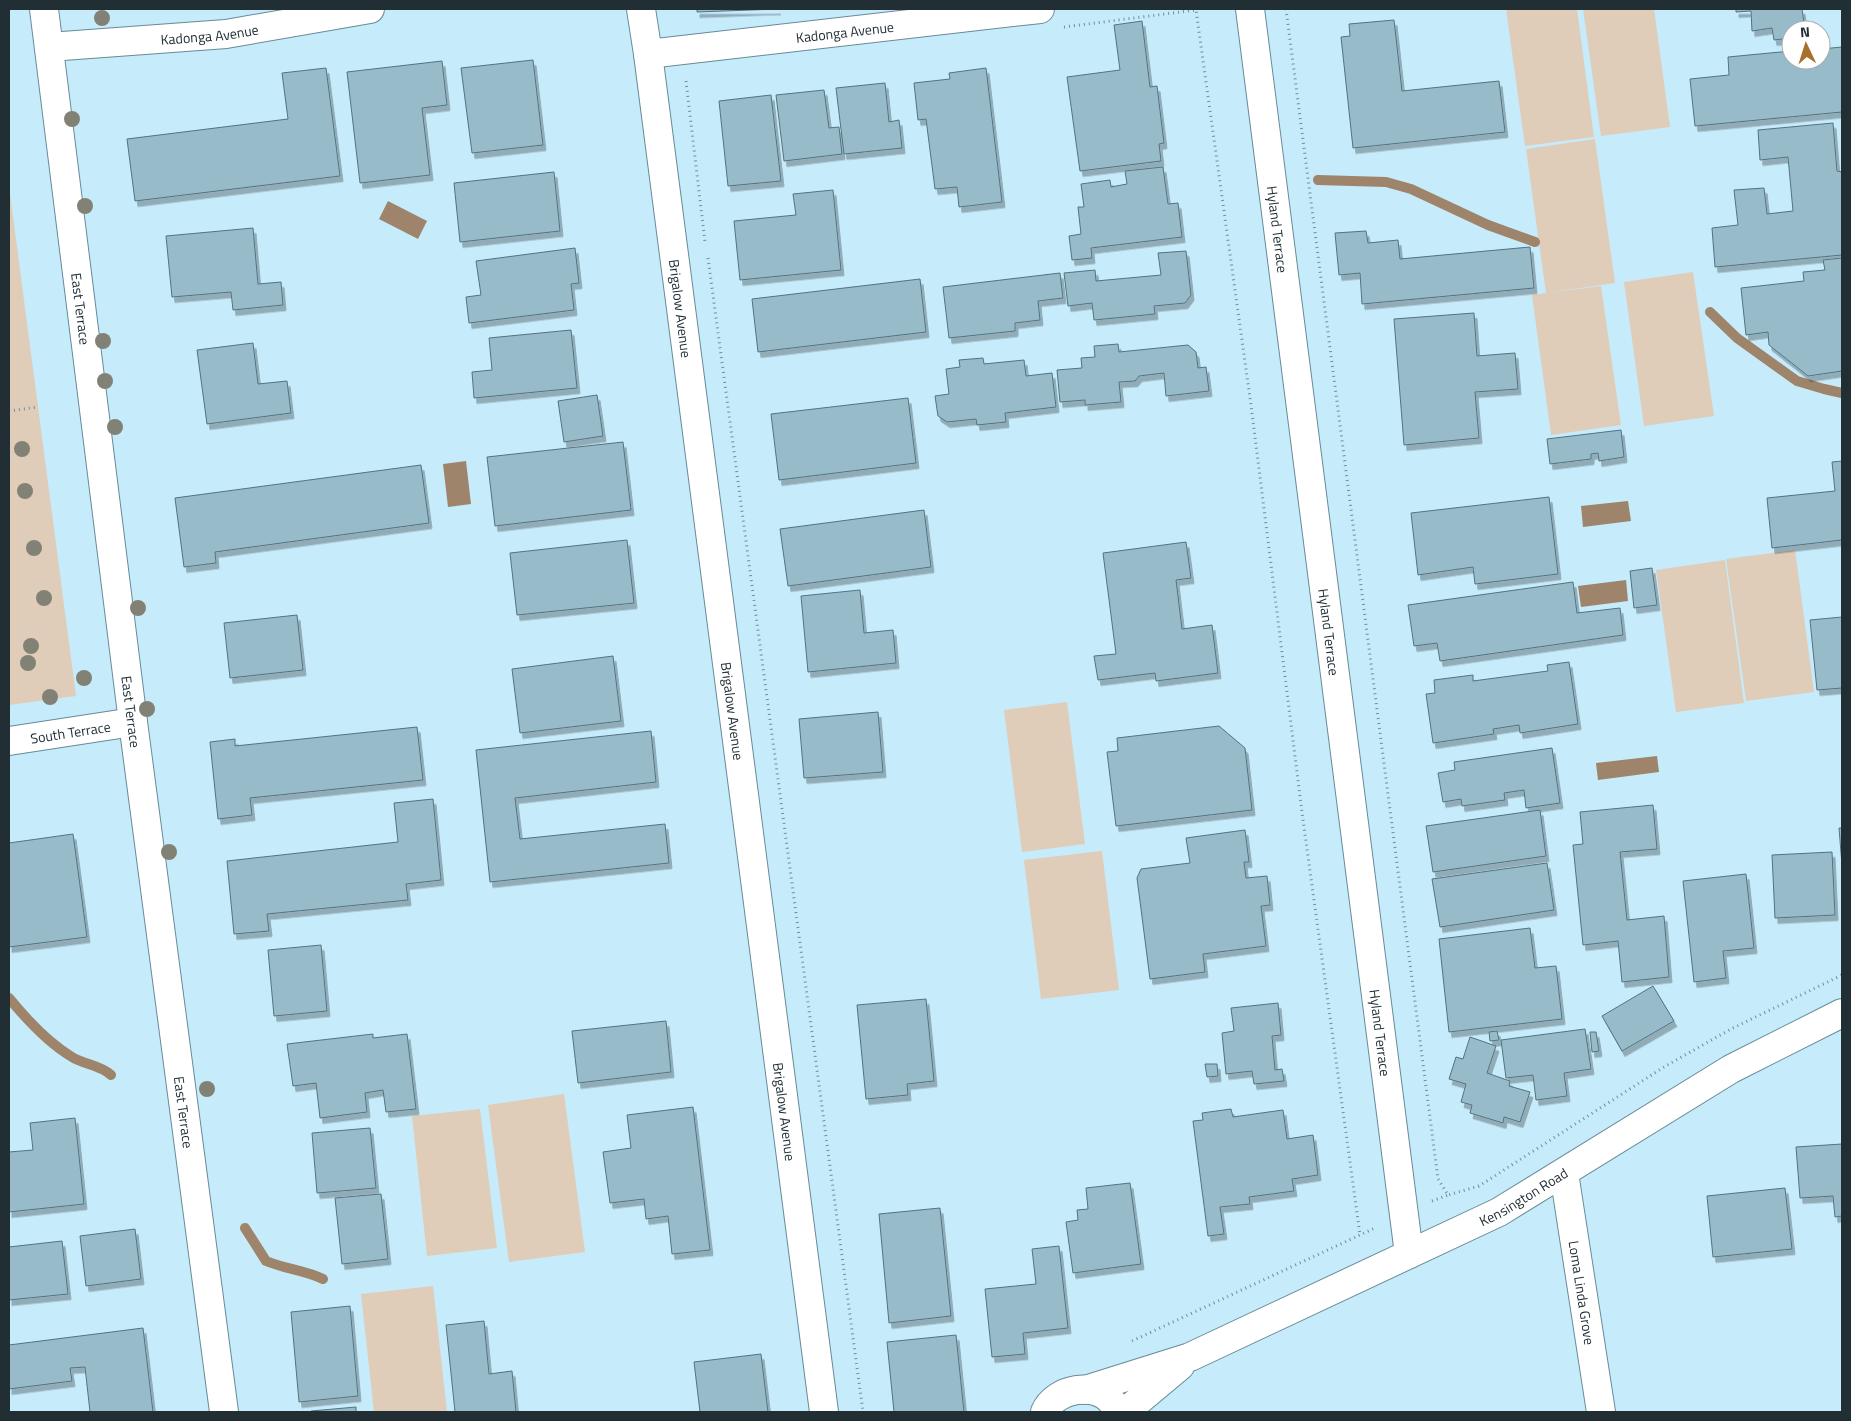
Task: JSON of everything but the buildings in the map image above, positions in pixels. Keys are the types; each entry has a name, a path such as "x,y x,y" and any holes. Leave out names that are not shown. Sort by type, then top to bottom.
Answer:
{"street":[{"name":"East Terrace","path":"44,9 133,722 224,1412"},
{"name":"Kadonga Avenue","path":"49,47 226,34 370,9"},
{"name":"Brigalow Avenue","path":"641,9 824,1412"},
{"name":"Kadonga Avenue","path":"648,54 1040,9"},
{"name":"Hyland Terrace","path":"1250,9 1409,1254"},
{"name":"South Terrace","path":"9,741 133,722"},
{"name":"Kensington Road","path":"1045,1412 1057,1398 1070,1391 1085,1390 1190,1357 1499,1212 1731,1069 1842,1013"},
{"name":"Loma Linda Grove","path":"1564,1173 1601,1412"},
{"name":"Kensington Road","path":"1125,1412 1190,1357"},
{"path":"1085,1390 1100,1393 1112,1401 1118,1412"}],"path":[{"path":"1286,9 1438,1178 1448,1195"},
{"path":"1196,10 1251,405 1303,820 1360,1235"},
{"path":"685,81 706,242"},
{"path":"707,252 863,1412"},
{"path":"9,411 38,407"},
{"path":"1427,1204 1448,1195 1479,1186 1672,1062 1731,1029 1842,975"},
{"path":"1129,1343 1381,1226"}],"shaded area":[{"path":"1506,9 1577,9 1594,137 1525,146"},
{"path":"1583,9 1654,9 1670,127 1601,136"},
{"path":"1595,139 1615,283 1546,293 1526,149"},
{"path":"9,186 76,696 9,705"},
{"path":"388,201 427,221 418,239 379,219"},
{"path":"1693,272 1714,416 1644,426 1624,282"},
{"path":"1601,286 1621,425 1551,435 1532,295"},
{"path":"466,461 471,504 448,507 443,464"},
{"path":"1628,501 1631,521 1583,527 1581,506"},
{"path":"1795,550 1814,692 1746,701 1726,559"},
{"path":"1725,560 1744,703 1676,712 1656,570"},
{"path":"1626,580 1628,601 1581,607 1578,586"},
{"path":"1067,702 1085,844 1022,852 1004,710"},
{"path":"1657,756 1659,772 1598,780 1596,763"},
{"path":"1102,851 1119,990 1041,999 1024,860"},
{"path":"564,1094 585,1252 509,1262 488,1105"},
{"path":"480,1109 497,1248 427,1256 412,1116"},
{"path":"433,1286 447,1412 374,1412 361,1294"}],"waterway":[{"path":"1318,180 1386,182 1411,189 1488,225 1535,242"},
{"path":"1710,312 1737,338 1797,381 1842,393"},
{"path":"9,998 54,1045 77,1060 102,1069 111,1075"},
{"path":"245,1228 266,1261 323,1279"}]}
